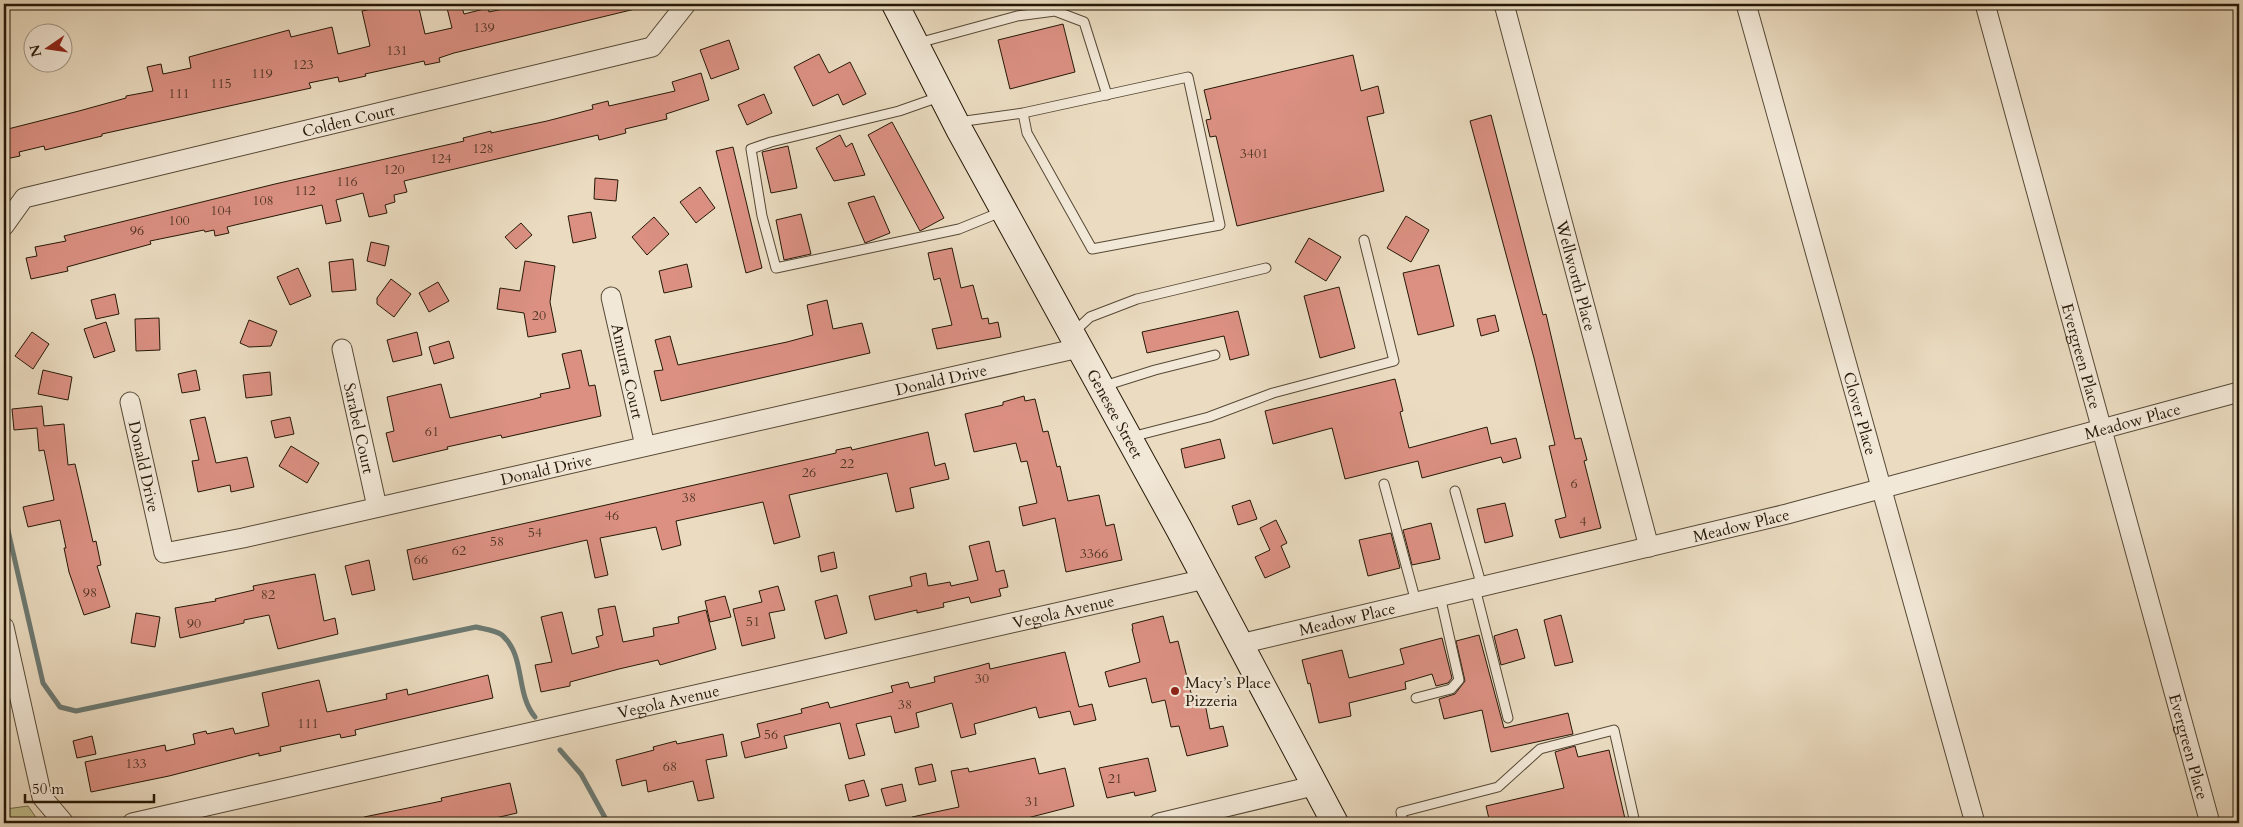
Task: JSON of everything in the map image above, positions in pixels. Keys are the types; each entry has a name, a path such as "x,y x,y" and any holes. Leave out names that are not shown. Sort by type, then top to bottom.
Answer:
{"main road":[{"name":"Genesee Street","path":"895,4 956,122 1206,579 1334,823"}],"street":[{"name":"Colden Court","path":"4,226 24,198 652,47 686,4"},
{"name":"Wellworth Place","path":"1504,4 1649,547"},
{"name":"Clover Place","path":"1746,4 1975,823"},
{"name":"Evergreen Place","path":"1985,4 2210,823"},
{"name":"Amurra Court","path":"611,297 645,446"},
{"name":"Donald Drive","path":"130,402 164,553 243,538 645,446 1076,341"},
{"name":"Sarabel Court","path":"342,349 377,507"},
{"name":"Meadow Place","path":"1240,644 1787,514 2239,392"},
{"name":"Vegola Avenue","path":"132,823 1206,579"},
{"path":"4,627 42,797 64,823"},
{"path":"1159,823 1313,786"}],"lane":[{"path":"916,44 1017,16 1055,11 1084,22 1107,95"},
{"path":"956,122 1023,113 1188,77 1220,226 1092,249 1027,134 1023,113"},
{"path":"942,96 899,111 771,142 751,149 762,216 776,268 959,229 1004,210"},
{"path":"1129,437 1209,417 1273,393 1394,361 1364,240"},
{"path":"1076,341 1090,318 1137,299 1266,268"},
{"path":"1102,387 1155,370 1215,355"},
{"path":"1384,484 1416,602"},
{"path":"1455,491 1479,587 1508,718"},
{"path":"1416,698 1450,689 1459,680 1440,596"},
{"path":"1403,823 1401,812 1498,787 1540,749 1614,730 1636,823"}],"shaded area":[{"path":"28,806 40,823 4,823 6,809"}],"building":[{"path":"395,4 418,4 425,34 452,28 446,4 461,4 464,14 488,8 489,12 526,4 634,4 635,9 454,53 439,58 440,62 425,65 424,61 365,74 366,76 339,82 338,77 309,83 311,88 102,134 102,136 45,150 44,146 19,152 20,156 6,159 4,130 126,98 126,96 153,91 147,67 161,64 163,74 191,68 189,57 289,30 291,37 332,27 338,54 370,46 362,11"},
{"path":"1063,24 1075,72 1010,89 998,40"},
{"path":"729,40 739,69 711,79 700,50"},
{"path":"819,54 829,73 850,62 866,94 843,105 838,94 813,106 794,67"},
{"path":"1353,55 1361,91 1378,86 1384,113 1367,117 1384,191 1237,226 1216,136 1210,137 1206,120 1211,119 1204,90"},
{"path":"701,73 709,100 666,114 667,119 625,129 626,133 599,140 598,135 404,181 407,192 394,195 395,202 385,205 387,213 369,217 363,193 336,200 341,221 326,224 322,205 227,227 229,233 215,236 214,230 205,232 204,230 150,241 151,244 67,267 68,271 31,279 26,258 37,256 35,247 66,241 64,236 275,184 464,141 463,138 491,131 491,133 547,121 593,109 592,105 608,101 609,106 675,91 672,82"},
{"path":"764,94 772,113 747,125 738,105"},
{"path":"1491,115 1543,315 1546,314 1575,439 1581,438 1587,460 1584,461 1601,528 1560,538 1555,520 1566,517 1549,446 1555,445 1534,358 1470,121"},
{"path":"892,122 944,218 920,231 868,135"},
{"path":"840,135 846,147 852,143 865,175 834,181 816,148"},
{"path":"788,146 797,188 771,193 762,152"},
{"path":"733,147 762,268 746,273 716,151"},
{"path":"595,178 618,180 616,201 594,199"},
{"path":"700,187 715,208 696,223 680,202"},
{"path":"874,196 890,233 865,243 848,203"},
{"path":"591,212 596,238 573,243 568,216"},
{"path":"801,214 811,254 784,260 776,220"},
{"path":"1406,216 1429,230 1411,262 1387,248"},
{"path":"654,217 669,234 647,255 632,237"},
{"path":"521,223 532,235 516,249 505,237"},
{"path":"1309,238 1341,257 1326,281 1295,262"},
{"path":"371,242 389,246 385,266 367,261"},
{"path":"952,248 961,288 973,285 982,319 988,318 989,324 998,322 1001,337 937,349 932,329 952,325 940,278 934,280 928,253"},
{"path":"353,259 356,290 332,292 329,262"},
{"path":"525,261 555,266 550,302 556,332 528,337 524,313 497,309 500,288 520,291"},
{"path":"687,264 692,287 664,293 659,271"},
{"path":"1439,265 1454,326 1418,335 1403,273"},
{"path":"298,268 311,296 290,305 277,277"},
{"path":"391,279 411,294 394,317 377,304 377,298"},
{"path":"438,282 449,301 429,312 419,293"},
{"path":"1339,287 1355,348 1320,358 1304,296"},
{"path":"115,294 119,314 96,319 91,300"},
{"path":"827,300 833,329 862,323 870,353 661,401 654,371 663,370 655,340 670,336 678,365 787,342 813,335 807,305"},
{"path":"1238,311 1249,355 1230,360 1224,336 1147,353 1142,332"},
{"path":"1495,315 1499,331 1481,336 1477,319"},
{"path":"159,318 160,350 136,351 135,319"},
{"path":"249,320 277,331 271,346 249,347 240,343"},
{"path":"106,322 115,351 94,358 84,329"},
{"path":"32,332 49,344 33,369 15,356"},
{"path":"417,332 422,355 393,362 387,340"},
{"path":"449,341 454,358 434,364 429,347"},
{"path":"581,350 589,386 595,385 601,416 502,438 501,435 393,462 386,433 394,431 387,397 441,384 450,418 534,399 541,397 540,394 570,388 562,354"},
{"path":"43,370 72,377 68,400 38,394"},
{"path":"196,370 200,390 182,393 178,374"},
{"path":"270,372 272,395 246,398 243,375"},
{"path":"1395,379 1403,411 1400,412 1409,448 1487,427 1491,444 1516,438 1521,458 1503,463 1501,457 1422,478 1418,461 1345,479 1332,428 1273,444 1265,411"},
{"path":"1024,396 1025,401 1035,399 1043,432 1048,431 1057,467 1060,466 1068,501 1099,495 1106,526 1114,524 1122,560 1066,572 1055,518 1023,526 1019,507 1037,503 1027,461 1021,462 1016,443 974,452 965,414 1003,405 1003,402"},
{"path":"42,406 44,426 64,424 68,465 75,464 93,542 96,541 101,565 97,566 110,607 84,615 69,572 60,520 28,527 23,507 54,500 44,450 39,451 37,428 14,430 12,409"},
{"path":"205,417 216,463 247,457 254,487 231,492 230,485 198,492 192,461 199,460 190,420"},
{"path":"290,417 294,434 275,438 271,421"},
{"path":"928,432 935,466 945,463 949,479 910,488 914,508 896,512 887,473 789,495 800,537 774,544 763,502 676,521 681,545 662,550 656,527 600,538 608,575 595,578 587,540 413,580 407,550 836,453 836,450 851,447 852,450"},
{"path":"1220,439 1225,458 1185,468 1181,449"},
{"path":"291,446 319,463 307,483 279,466"},
{"path":"1250,500 1257,519 1238,525 1232,506"},
{"path":"1505,503 1513,536 1485,543 1477,509"},
{"path":"1276,520 1287,543 1281,546 1290,567 1265,578 1255,557 1270,550 1260,528"},
{"path":"1431,523 1440,559 1412,565 1403,530"},
{"path":"1391,533 1400,568 1368,576 1359,540"},
{"path":"989,541 996,572 1004,570 1008,587 999,589 1001,596 971,603 969,597 943,603 944,607 917,613 917,610 875,620 869,596 912,586 910,577 926,573 928,586 950,582 951,586 978,580 969,546"},
{"path":"834,552 837,568 821,572 818,556"},
{"path":"369,560 375,590 352,595 345,566"},
{"path":"315,574 324,621 335,618 338,634 278,649 269,615 180,638 175,608 216,601 215,599 254,590 253,586"},
{"path":"778,586 785,610 769,613 775,638 742,646 733,609 762,602 759,591"},
{"path":"837,595 847,633 825,639 815,601"},
{"path":"725,596 731,617 710,622 705,601"},
{"path":"615,606 623,642 654,636 653,628 679,623 678,617 706,610 716,649 660,665 658,660 619,669 570,682 570,686 541,692 535,665 552,662 541,617 562,612 572,654 599,647 596,637 603,635 598,609"},
{"path":"136,613 160,617 155,647 131,643"},
{"path":"1561,615 1573,662 1555,666 1544,620"},
{"path":"1163,616 1170,643 1178,641 1193,701 1204,698 1210,729 1223,726 1228,746 1187,756 1179,726 1171,727 1165,700 1152,703 1146,678 1109,687 1105,672 1140,662 1132,624"},
{"path":"1517,629 1525,658 1501,665 1494,636"},
{"path":"1479,635 1504,728 1568,713 1573,734 1491,752 1482,710 1444,719 1439,699 1455,694 1465,681 1456,641"},
{"path":"1442,638 1452,678 1448,683 1436,686 1432,674 1405,682 1406,689 1349,703 1351,716 1319,723 1310,683 1308,684 1302,660 1342,650 1349,678 1404,664 1400,649"},
{"path":"1065,652 1079,707 1092,704 1096,720 1074,725 1070,711 1039,718 1036,707 974,724 976,734 961,738 952,703 916,713 919,727 895,733 891,716 856,724 865,755 849,759 840,723 784,736 787,748 745,758 741,742 760,737 757,724 802,713 801,709 828,702 830,708 893,692 891,686 908,682 910,688 935,682 934,677 989,663 990,669"},
{"path":"488,675 493,698 355,730 356,735 341,738 340,734 280,747 281,751 259,756 259,753 169,776 91,792 85,762 165,745 166,751 195,744 193,734 206,731 207,734 233,728 235,734 269,726 262,693 319,680 327,712 387,699 386,694 407,689 408,695"},
{"path":"723,734 727,756 706,760 714,798 698,801 693,781 648,792 646,780 622,786 616,760 654,750 653,747 676,741 677,744"},
{"path":"92,736 96,754 77,758 73,741"},
{"path":"1575,746 1578,757 1609,750 1626,823 1490,823 1486,806 1564,788 1555,752"},
{"path":"1035,758 1039,774 1065,768 1074,806 1008,823 913,823 912,817 959,807 951,771 968,768 969,772"},
{"path":"1148,758 1156,791 1135,796 1134,792 1107,798 1099,768"},
{"path":"932,764 936,781 919,785 915,768"},
{"path":"864,780 869,796 849,801 845,785"},
{"path":"510,783 517,813 474,823 365,823 364,817 442,801 441,798"},
{"path":"902,784 906,801 886,806 881,789"}],"waterway":[{"path":"4,513 43,683 60,707 76,711 476,627 499,633 509,644 518,664 525,697 535,717"},
{"path":"560,750 581,774 608,823"}],"place":[{"name":"Macy’s Place Pizzeria","path":"1175,691"}]}
